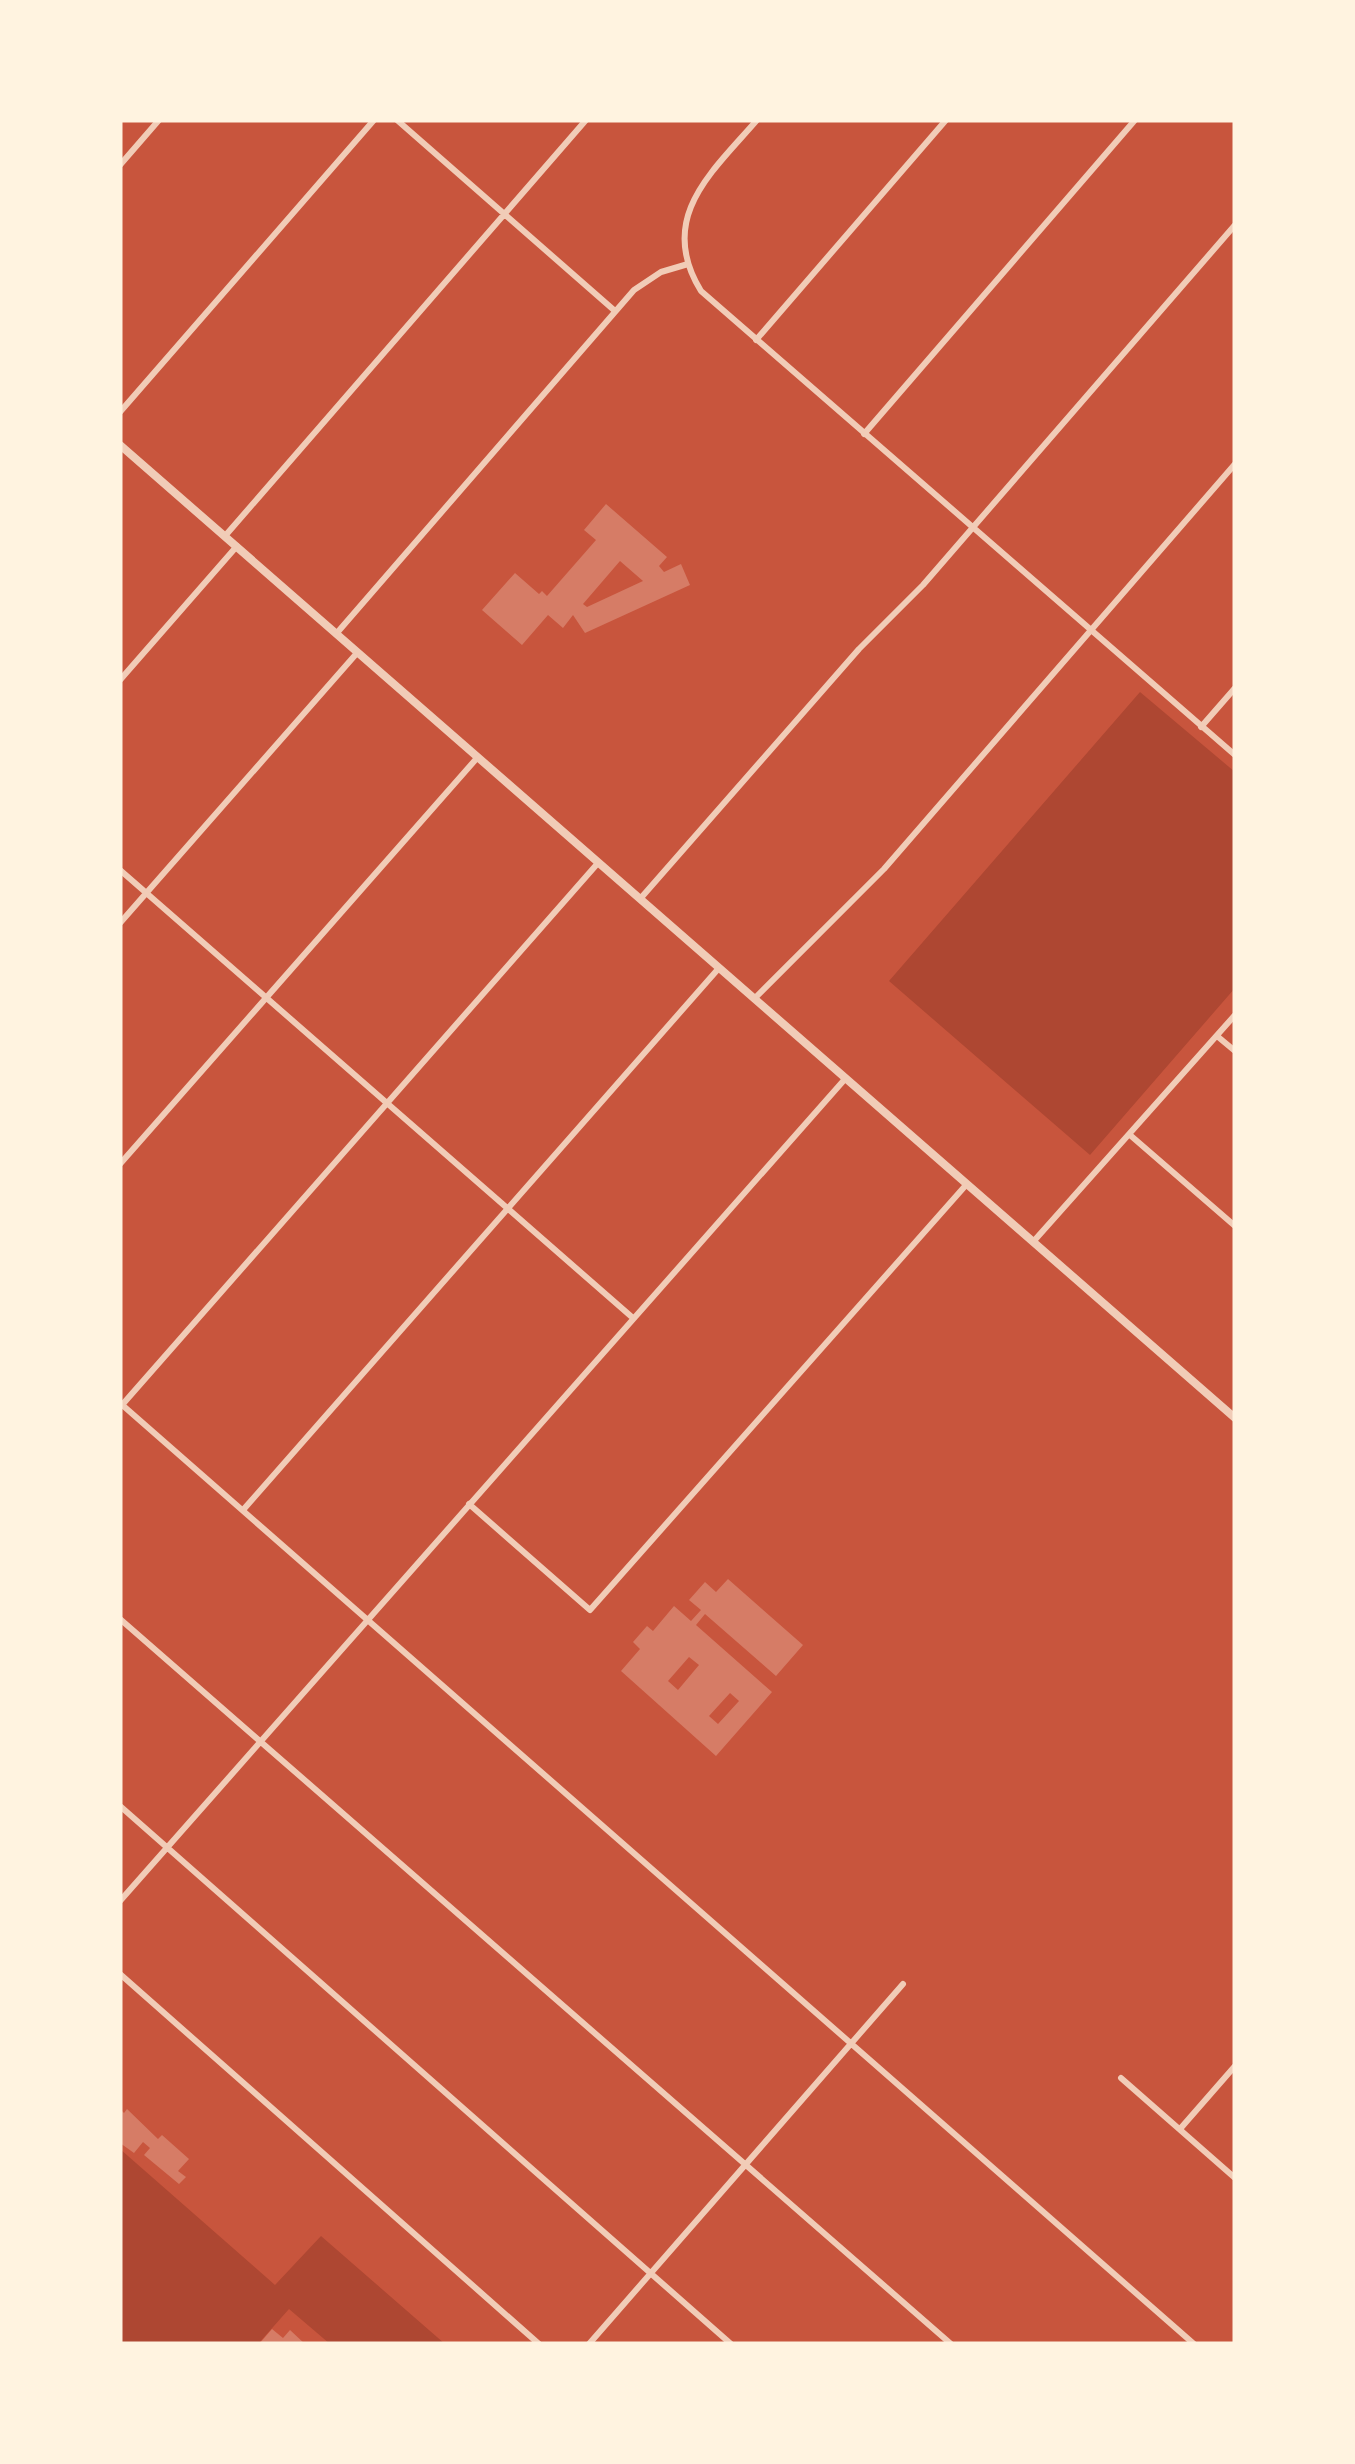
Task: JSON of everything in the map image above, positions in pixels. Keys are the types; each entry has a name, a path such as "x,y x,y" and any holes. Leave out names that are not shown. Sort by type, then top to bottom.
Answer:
{"street":[{"path":"120,166 160,120"},
{"path":"120,412 374,120"},
{"path":"397,120 615,311"},
{"path":"225,536 586,120"},
{"path":"757,120 705,180 691,203 684,234 688,264 701,291 1235,755"},
{"path":"756,340 946,120"},
{"path":"864,434 1134,120"},
{"path":"640,899 859,649 923,586 1235,224"},
{"path":"336,634 615,311 648,279 688,264"},
{"path":"120,445 1235,1418"},
{"path":"754,1000 787,963 865,890 1235,464"},
{"path":"120,680 236,546"},
{"path":"120,923 357,653"},
{"path":"1201,726 1235,688"},
{"path":"120,1164 477,758"},
{"path":"598,863 121,1404 1194,2344"},
{"path":"120,870 633,1318"},
{"path":"244,1510 719,968"},
{"path":"1033,1242 1235,1014"},
{"path":"1217,1036 1235,1052"},
{"path":"120,1901 845,1079"},
{"path":"1130,1135 1235,1226"},
{"path":"469,1504 590,1610 966,1184"},
{"path":"120,1618 950,2344"},
{"path":"120,1806 731,2344"},
{"path":"120,1974 539,2344"},
{"path":"589,2344 903,1984"},
{"path":"1180,2130 1235,2066"},
{"path":"1122,2078 1235,2178"}],"shaded area":[{"path":"1140,692 1235,772 1235,988 1090,1155 889,981"},
{"path":"120,2149 275,2285 321,2236 445,2344 330,2344 289,2309 258,2344 120,2344"}],"building":[{"path":"606,504 667,557 659,566 664,572 681,564 690,585 585,633 573,615 563,628 548,615 522,645 482,610 515,573 539,594 542,591 547,596 596,540 584,530","holes":["620,561 643,581 587,607 583,604"]},
{"path":"728,1579 803,1645 776,1676 705,1614 696,1625 772,1692 716,1756 621,1671 640,1649 633,1642 647,1626 653,1631 674,1606 691,1621 701,1610 689,1600 705,1582 716,1592","holes":["689,1657 699,1665 678,1690 668,1681","730,1693 739,1701 718,1724 709,1716"]},
{"path":"120,2109 124,2113 127,2109 158,2139 162,2135 189,2159 178,2171 186,2177 179,2184 144,2155 150,2148 143,2142 134,2153 120,2143"},
{"path":"272,2329 283,2338 290,2330 305,2344 259,2344"}]}
